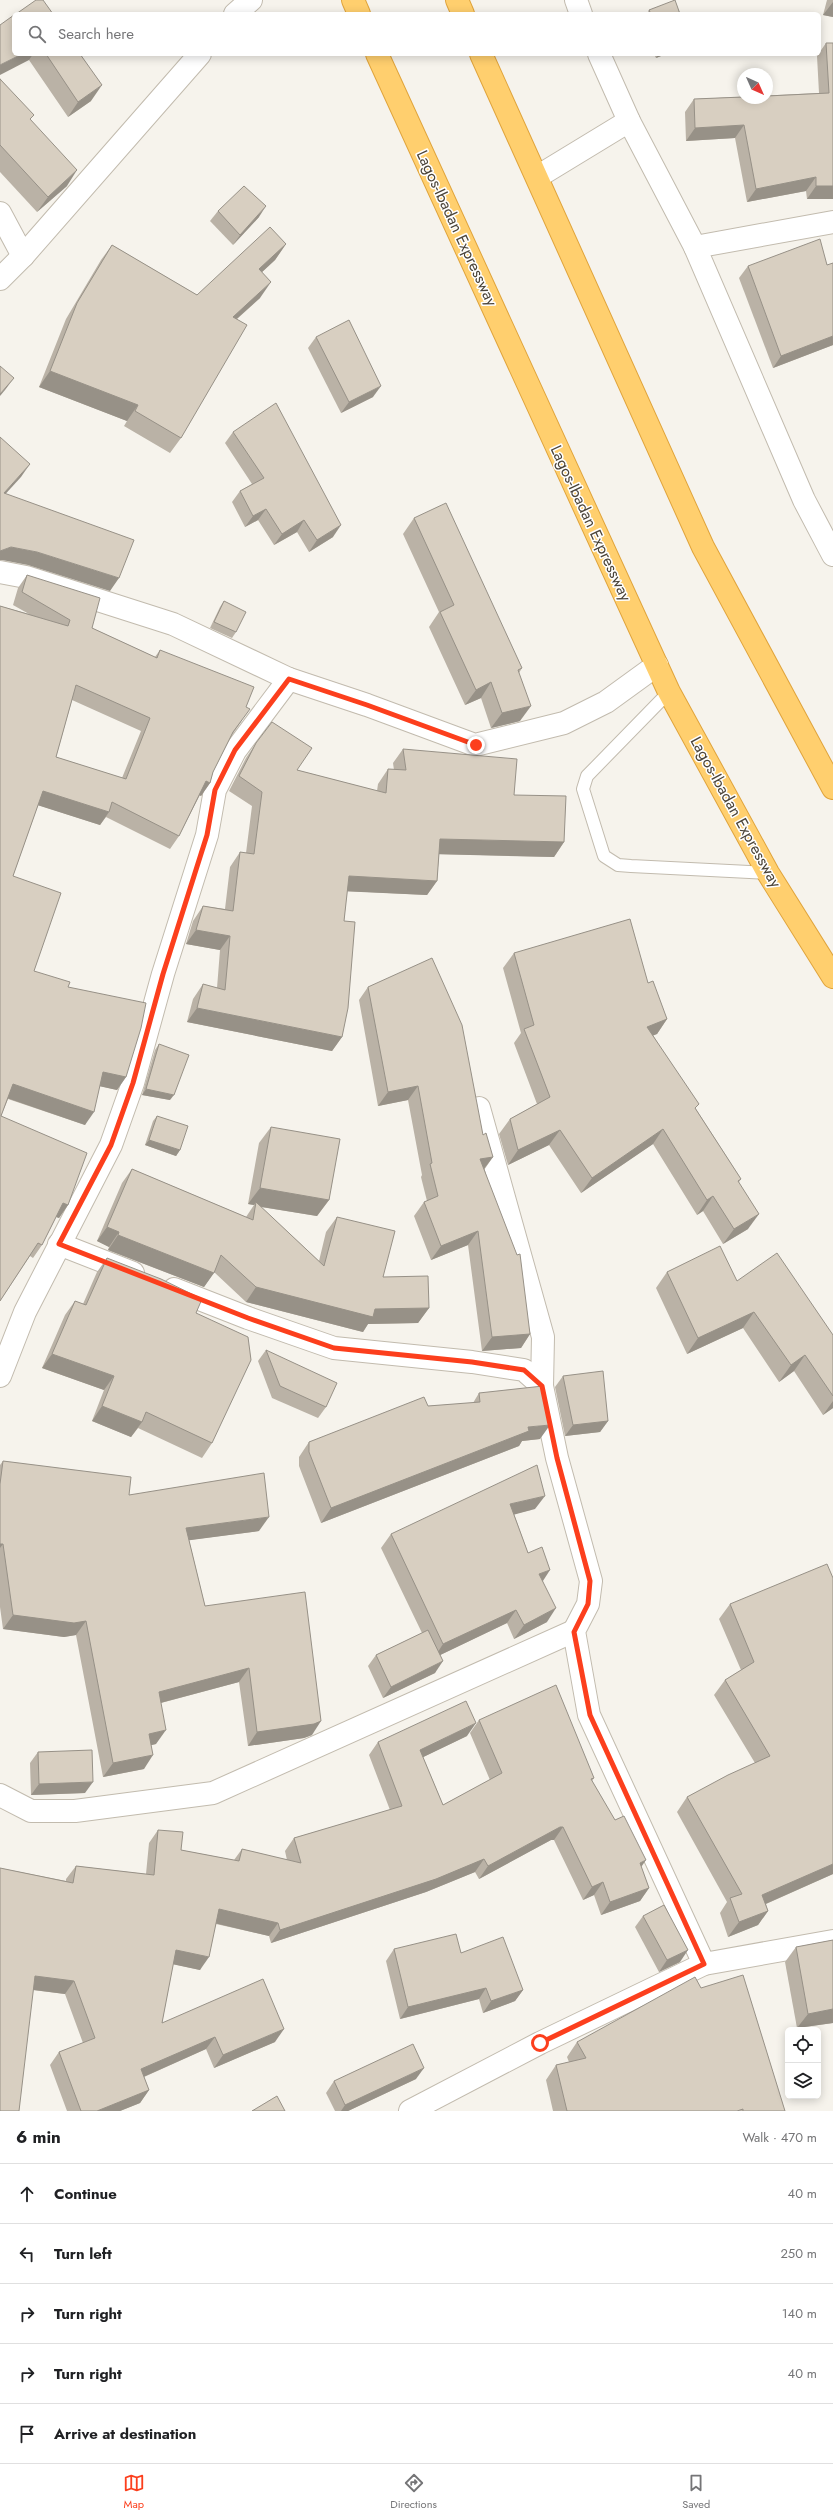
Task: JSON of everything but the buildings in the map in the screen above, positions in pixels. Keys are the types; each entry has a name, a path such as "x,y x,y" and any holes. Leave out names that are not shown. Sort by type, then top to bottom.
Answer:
{"highway":[{"path":"353,0 358,12"},
{"path":"457,0 462,12"},
{"name":"Lagos-Ibadan Expressway","path":"378,56 669,692 768,873 833,977"},
{"path":"482,56 703,547 833,788"}],"street":[{"path":"237,12 251,0"},
{"path":"576,0 580,12"},
{"path":"0,279 23,256 198,56"},
{"path":"600,56 629,121 695,247 804,500 833,555"},
{"path":"537,177 629,121"},
{"path":"0,213 23,256"},
{"path":"695,247 833,222"},
{"path":"0,572 26,577 173,624 289,679 367,705 476,745 564,723 606,702 657,665"},
{"path":"0,1376 25,1312 111,1145 133,1083 163,974 207,835 215,790 235,750 289,679"},
{"path":"479,1108 543,1337 542,1386 561,1472 590,1581 588,1604 574,1632 590,1715 704,1964"},
{"path":"59,1244 248,1318 334,1348 472,1362 524,1370 542,1386"},
{"path":"0,1797 31,1810 75,1810 213,1793 574,1632"},
{"path":"410,2111 540,2043 704,1964 833,1941"}],"lane":[{"path":"669,692 587,776 583,789 604,856 618,865 768,873"}],"route":[{"path":"476,745 367,705 289,679 235,750 215,790 207,835 163,974 133,1083 111,1145 59,1244 248,1318 334,1348 472,1362 524,1370 542,1386 557,1458 577,1538 590,1581 588,1604 574,1632 590,1715 704,1964 540,2043"}]}
